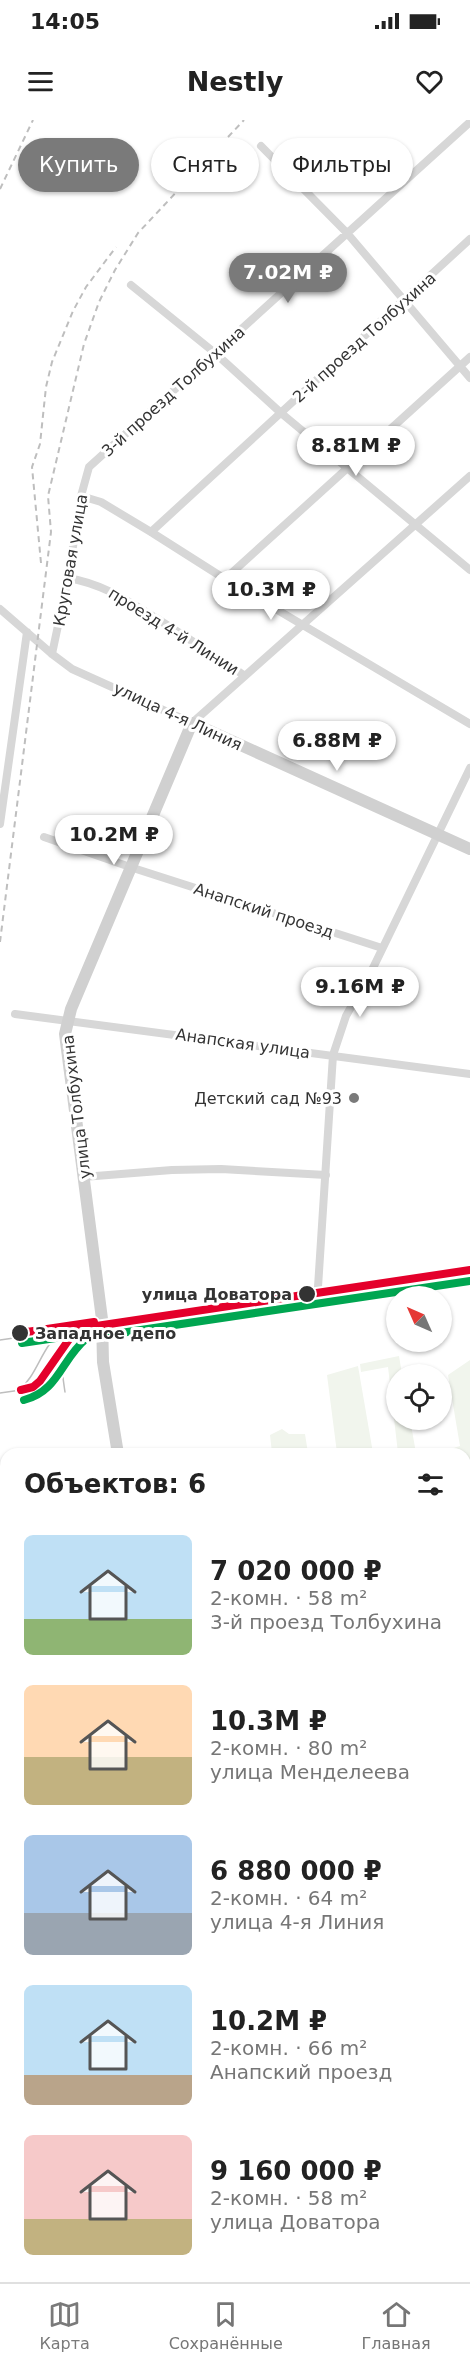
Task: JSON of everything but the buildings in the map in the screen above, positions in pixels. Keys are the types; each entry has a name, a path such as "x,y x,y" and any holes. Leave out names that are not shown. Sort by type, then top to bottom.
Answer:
{"street":[{"name":"3-й проезд Толбухина","path":"89,467 470,122"},
{"path":"261,146 347,233 470,378"},
{"name":"2-й проезд Толбухина","path":"151,532 470,239"},
{"path":"131,285 215,352 280,413 470,570"},
{"path":"225,579 470,357"},
{"name":"Круговая улица","path":"52,654 68,578 81,496 89,467"},
{"name":"улица Толбухина","path":"117,1448 103,1362 102,1319 65,1034 70,1009 192,723 470,476"},
{"path":"81,496 101,502 225,579 470,724"},
{"name":"проезд 4-й Линии","path":"68,578 87,581 106,588 245,676"},
{"name":"улица 4-я Линия","path":"0,609 72,669 470,849"},
{"name":"Круговая улица","path":"0,824 27,632"},
{"path":"318,1287 333,1055 346,1016 470,768"},
{"name":"Анапский проезд","path":"44,837 382,948"},
{"name":"Анапская улица","path":"15,1014 470,1074"},
{"path":"83,1177 172,1170 221,1169 326,1175"}],"shaded area":[{"path":"399,1356 400,1364 386,1364 386,1367 361,1372 360,1364"},
{"path":"470,1360 470,1448 454,1448 460,1446 452,1399 452,1372"},
{"path":"358,1366 372,1448 336,1448 327,1375"},
{"path":"282,1429 289,1434 305,1434 307,1448 271,1448 270,1435"},
{"path":"395,1430 412,1430 415,1448 397,1448"}],"tram line":[{"name":"7","path":"21,1390 33,1387 40,1381 70,1338 83,1328 470,1270"},
{"name":"7","path":"20,1333 94,1322"},
{"path":"0,1340 83,1328"},
{"path":"19,1390 31,1376 50,1344 63,1331"},
{"path":"65,1392 62,1371 63,1358 69,1339"},
{"path":"0,1393 21,1390"}],"railway":[{"path":"0,189 33,120"},
{"path":"0,942 51,532 48,496 84,344 99,302 115,270 138,233 244,120"},
{"path":"41,563 32,467 40,444 46,387 52,362 73,311 86,287 116,247"}],"transit line":[{"path":"24,1400 36,1396 45,1389 78,1346 87,1338 470,1281"},
{"path":"22,1343 96,1332"}],"place":[{"name":"Детский сад №93","path":"354,1098"},
{"name":"улица Доватора","path":"307,1294"},
{"name":"Западное депо","path":"20,1333"}]}
